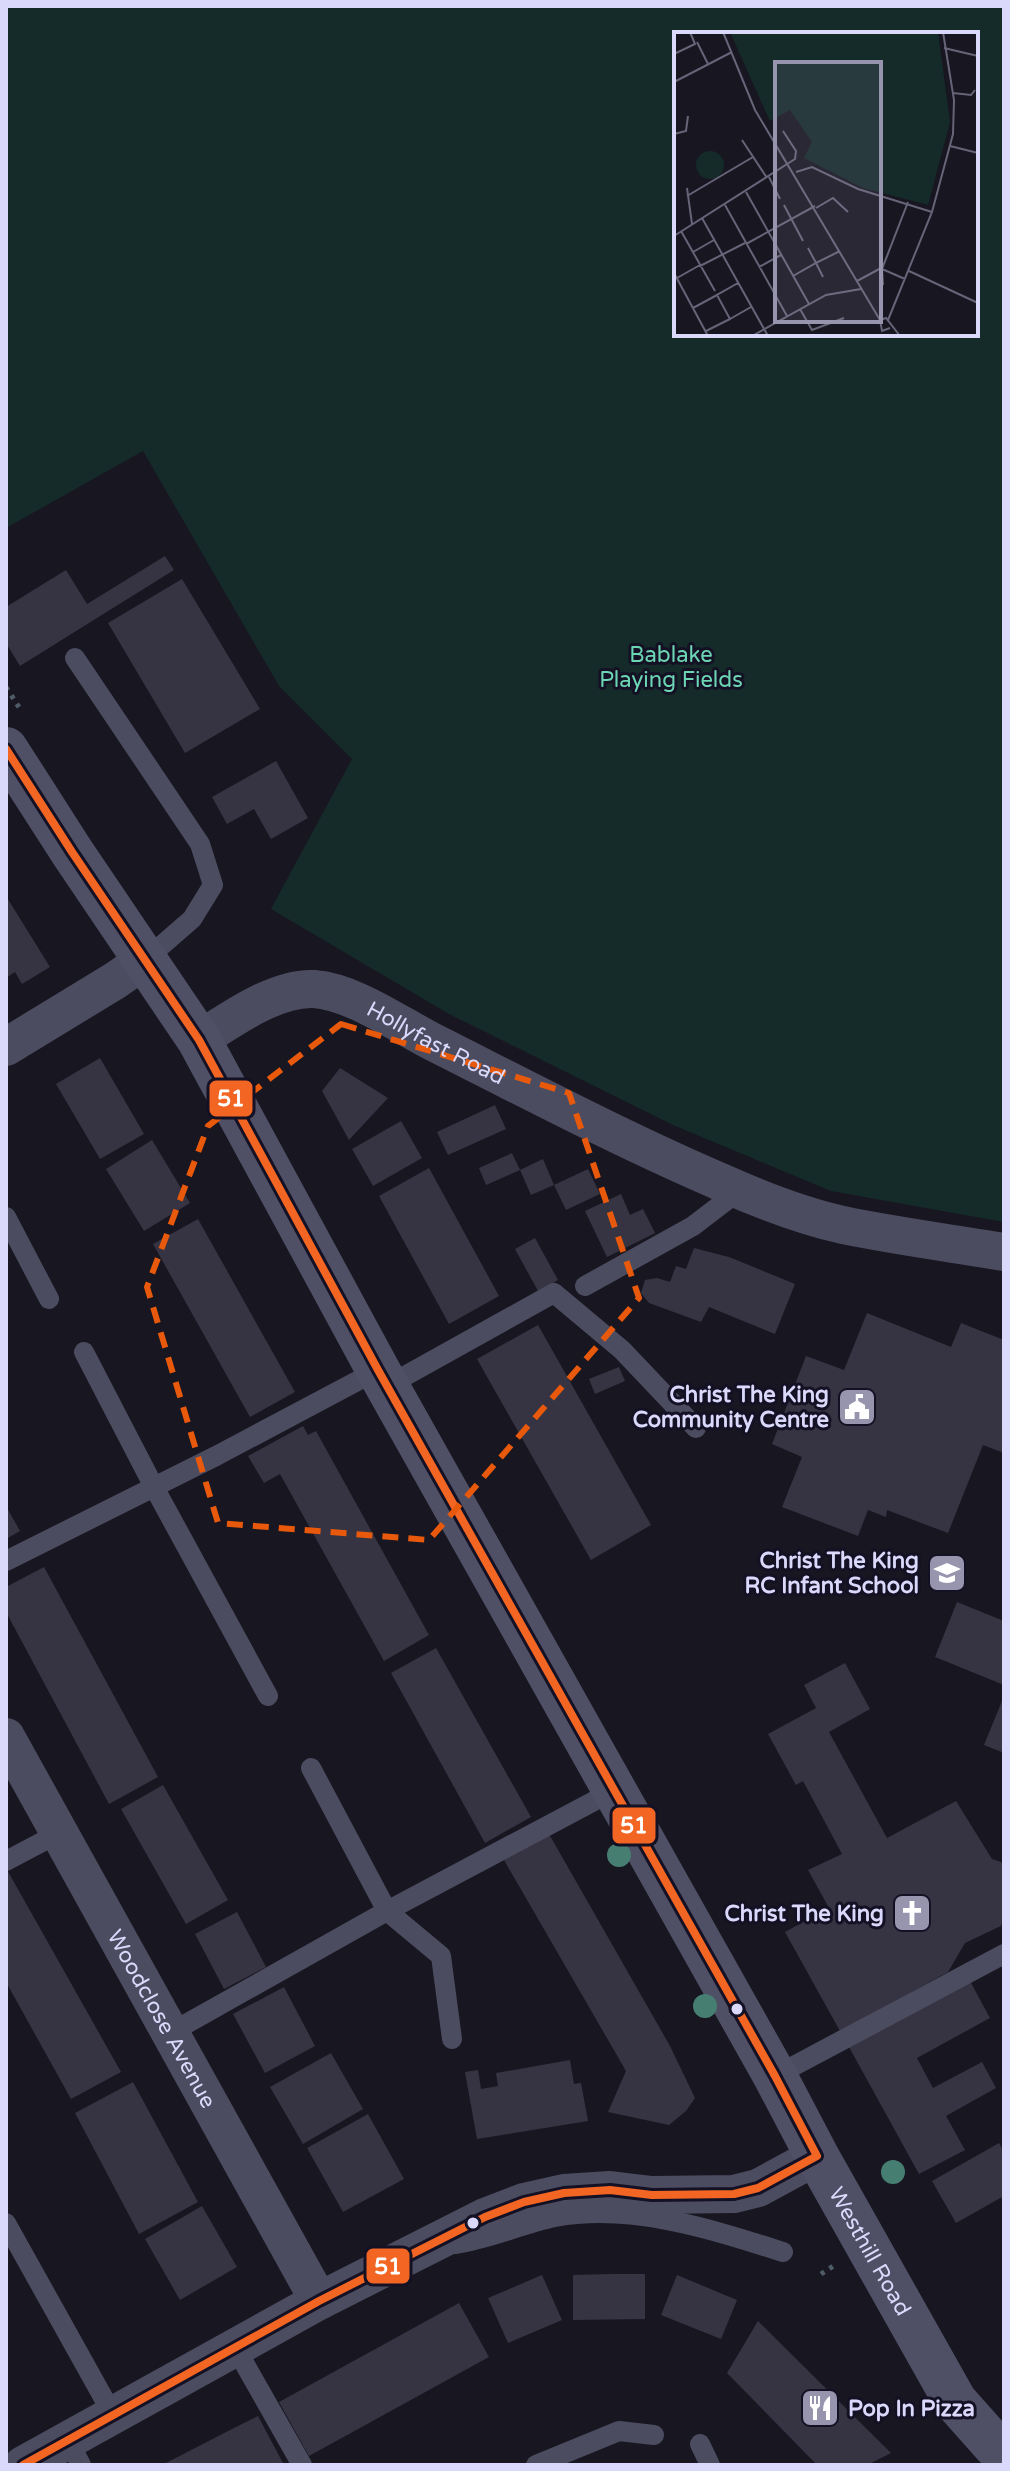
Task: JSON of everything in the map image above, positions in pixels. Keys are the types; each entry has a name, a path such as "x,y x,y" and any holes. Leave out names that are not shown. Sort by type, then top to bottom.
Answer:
{"street":[{"path":"6,749 199,1040"},
{"path":"6,1047 146,959"},
{"name":"Hollyfast Road","path":"199,1040 250,1007 290,993 313,989 347,997 661,1154 740,1190 841,1224 1004,1252"},
{"name":"Westhill Road","path":"199,1040 382,1378 955,2401 994,2450"},
{"name":"Woodclose Avenue","path":"6,1737 319,2301"},
{"path":"23,2465 74,2452 113,2415 319,2301 485,2217 524,2202 564,2193 610,2190 652,2195 734,2194 758,2188 817,2156"}],"lane":[{"path":"75,658 200,844 213,885 192,919 146,959"},
{"path":"585,1286 693,1226 740,1190"},
{"path":"6,1217 49,1299"},
{"path":"6,1561 554,1293 622,1350 696,1428"},
{"path":"84,1352 268,1696"},
{"path":"311,1768 387,1911 441,1956 452,2039"},
{"path":"170,2033 387,1911 613,1791"},
{"path":"6,1861 59,1833"},
{"path":"775,2076 1004,1954"},
{"path":"423,2249 480,2240 555,2217 619,2213 733,2236 783,2252"},
{"path":"6,2223 113,2415"},
{"path":"235,2347 302,2465"},
{"path":"536,2465 619,2431 654,2435"},
{"path":"700,2444 710,2465"}],"highlighted area":[{"path":"341,1024 569,1093 639,1298 429,1540 218,1523 147,1287 208,1126"}],"green space":[{"name":"Bablake Playing Fields","path":"6,6 1004,6 1004,1222 831,1191 673,1125 449,1014 271,909 352,759 279,686 143,451 6,528"}],"building":[{"path":"165,556 174,570 20,666 6,643 6,607 66,570 87,604"},
{"path":"182,579 260,709 185,753 108,623"},
{"path":"276,761 308,818 271,839 254,809 227,824 212,797"},
{"path":"6,896 50,967 22,984 15,972 6,978"},
{"path":"100,1058 144,1134 100,1159 56,1084"},
{"path":"340,1068 388,1098 349,1140 322,1091"},
{"path":"495,1105 506,1129 448,1155 437,1132"},
{"path":"401,1121 422,1158 373,1186 352,1149"},
{"path":"152,1140 190,1203 144,1231 106,1169"},
{"path":"512,1153 520,1170 486,1185 479,1168"},
{"path":"543,1159 554,1185 531,1195 520,1170"},
{"path":"429,1168 499,1296 449,1324 379,1196"},
{"path":"588,1169 600,1194 566,1210 554,1185"},
{"path":"621,1194 630,1215 643,1209 655,1233 607,1257 585,1211"},
{"path":"198,1219 295,1392 250,1417 153,1244"},
{"path":"535,1238 558,1280 538,1291 515,1249"},
{"path":"694,1248 729,1257 795,1284 775,1334 709,1307 701,1322 649,1303 641,1293 645,1280 657,1278 670,1282 676,1266 686,1269"},
{"name":"Christ The King Community Centre","path":"867,1313 951,1347 961,1323 1004,1340 1004,1453 983,1445 948,1533 887,1510 886,1517 868,1510 858,1536 782,1507 802,1457 772,1444 806,1356 844,1370"},
{"path":"538,1325 651,1525 591,1560 477,1359"},
{"path":"619,1367 625,1381 595,1394 589,1379"},
{"path":"303,1426 308,1435 316,1431 429,1635 384,1661 280,1474 264,1483 248,1456"},
{"path":"6,1506 20,1531 6,1539"},
{"path":"44,1567 158,1777 109,1804 6,1612 6,1587"},
{"path":"957,1602 1004,1621 1004,1685 935,1657"},
{"path":"436,1648 531,1817 485,1843 391,1673"},
{"name":"Christ The King","path":"845,1663 870,1709 829,1732 887,1838 956,1801 992,1859 1001,1862 1004,1869 1004,1918 1001,1926 965,1943 948,1972 840,2031 785,1932 829,1908 808,1870 842,1854 803,1781 796,1785 768,1734 816,1708 804,1685"},
{"path":"1004,1696 1004,1753 984,1745"},
{"path":"163,1785 228,1900 186,1924 121,1809"},
{"path":"549,1834 670,2046 695,2098 686,2111 669,2125 608,2112 626,2071 504,1860"},
{"path":"6,1868 121,2072 71,2099 6,1982"},
{"path":"237,1912 266,1967 224,1989 195,1934"},
{"path":"970,1981 990,2018 917,2058 933,2088 982,2062 996,2088 946,2116 965,2150 919,2174 849,2047"},
{"path":"284,1987 315,2046 265,2073 233,2014"},
{"path":"331,2053 363,2109 303,2144 270,2087"},
{"path":"570,2060 574,2084 581,2083 588,2121 477,2139 465,2072 478,2070 481,2089 498,2086 496,2073"},
{"path":"133,2082 198,2202 139,2234 75,2113"},
{"path":"368,2114 404,2179 343,2212 307,2148"},
{"path":"999,2143 1004,2152 1004,2196 956,2223 932,2181"},
{"path":"202,2206 237,2267 180,2300 145,2239"},
{"path":"645,2274 645,2319 573,2320 573,2275"},
{"path":"542,2275 562,2320 508,2343 488,2298"},
{"path":"677,2275 737,2300 721,2339 661,2315"},
{"path":"459,2303 489,2357 309,2456 279,2402"},
{"path":"758,2321 891,2453 867,2465 817,2465 727,2373"},
{"path":"258,2416 284,2465 162,2465 234,2428"}],"transit line":[{"name":"51","path":"6,749 199,1040 378,1370 817,2156 758,2188 734,2194 652,2195 610,2190 564,2193 524,2202 485,2217 319,2301 23,2465"}],"place":[{"name":"Christ The King Community Centre","path":"857,1407"},
{"name":"Christ The King RC Infant School","path":"947,1573"},
{"name":"Christ The King","path":"912,1913"},
{"name":"Pop In Pizza","path":"820,2408"}]}
